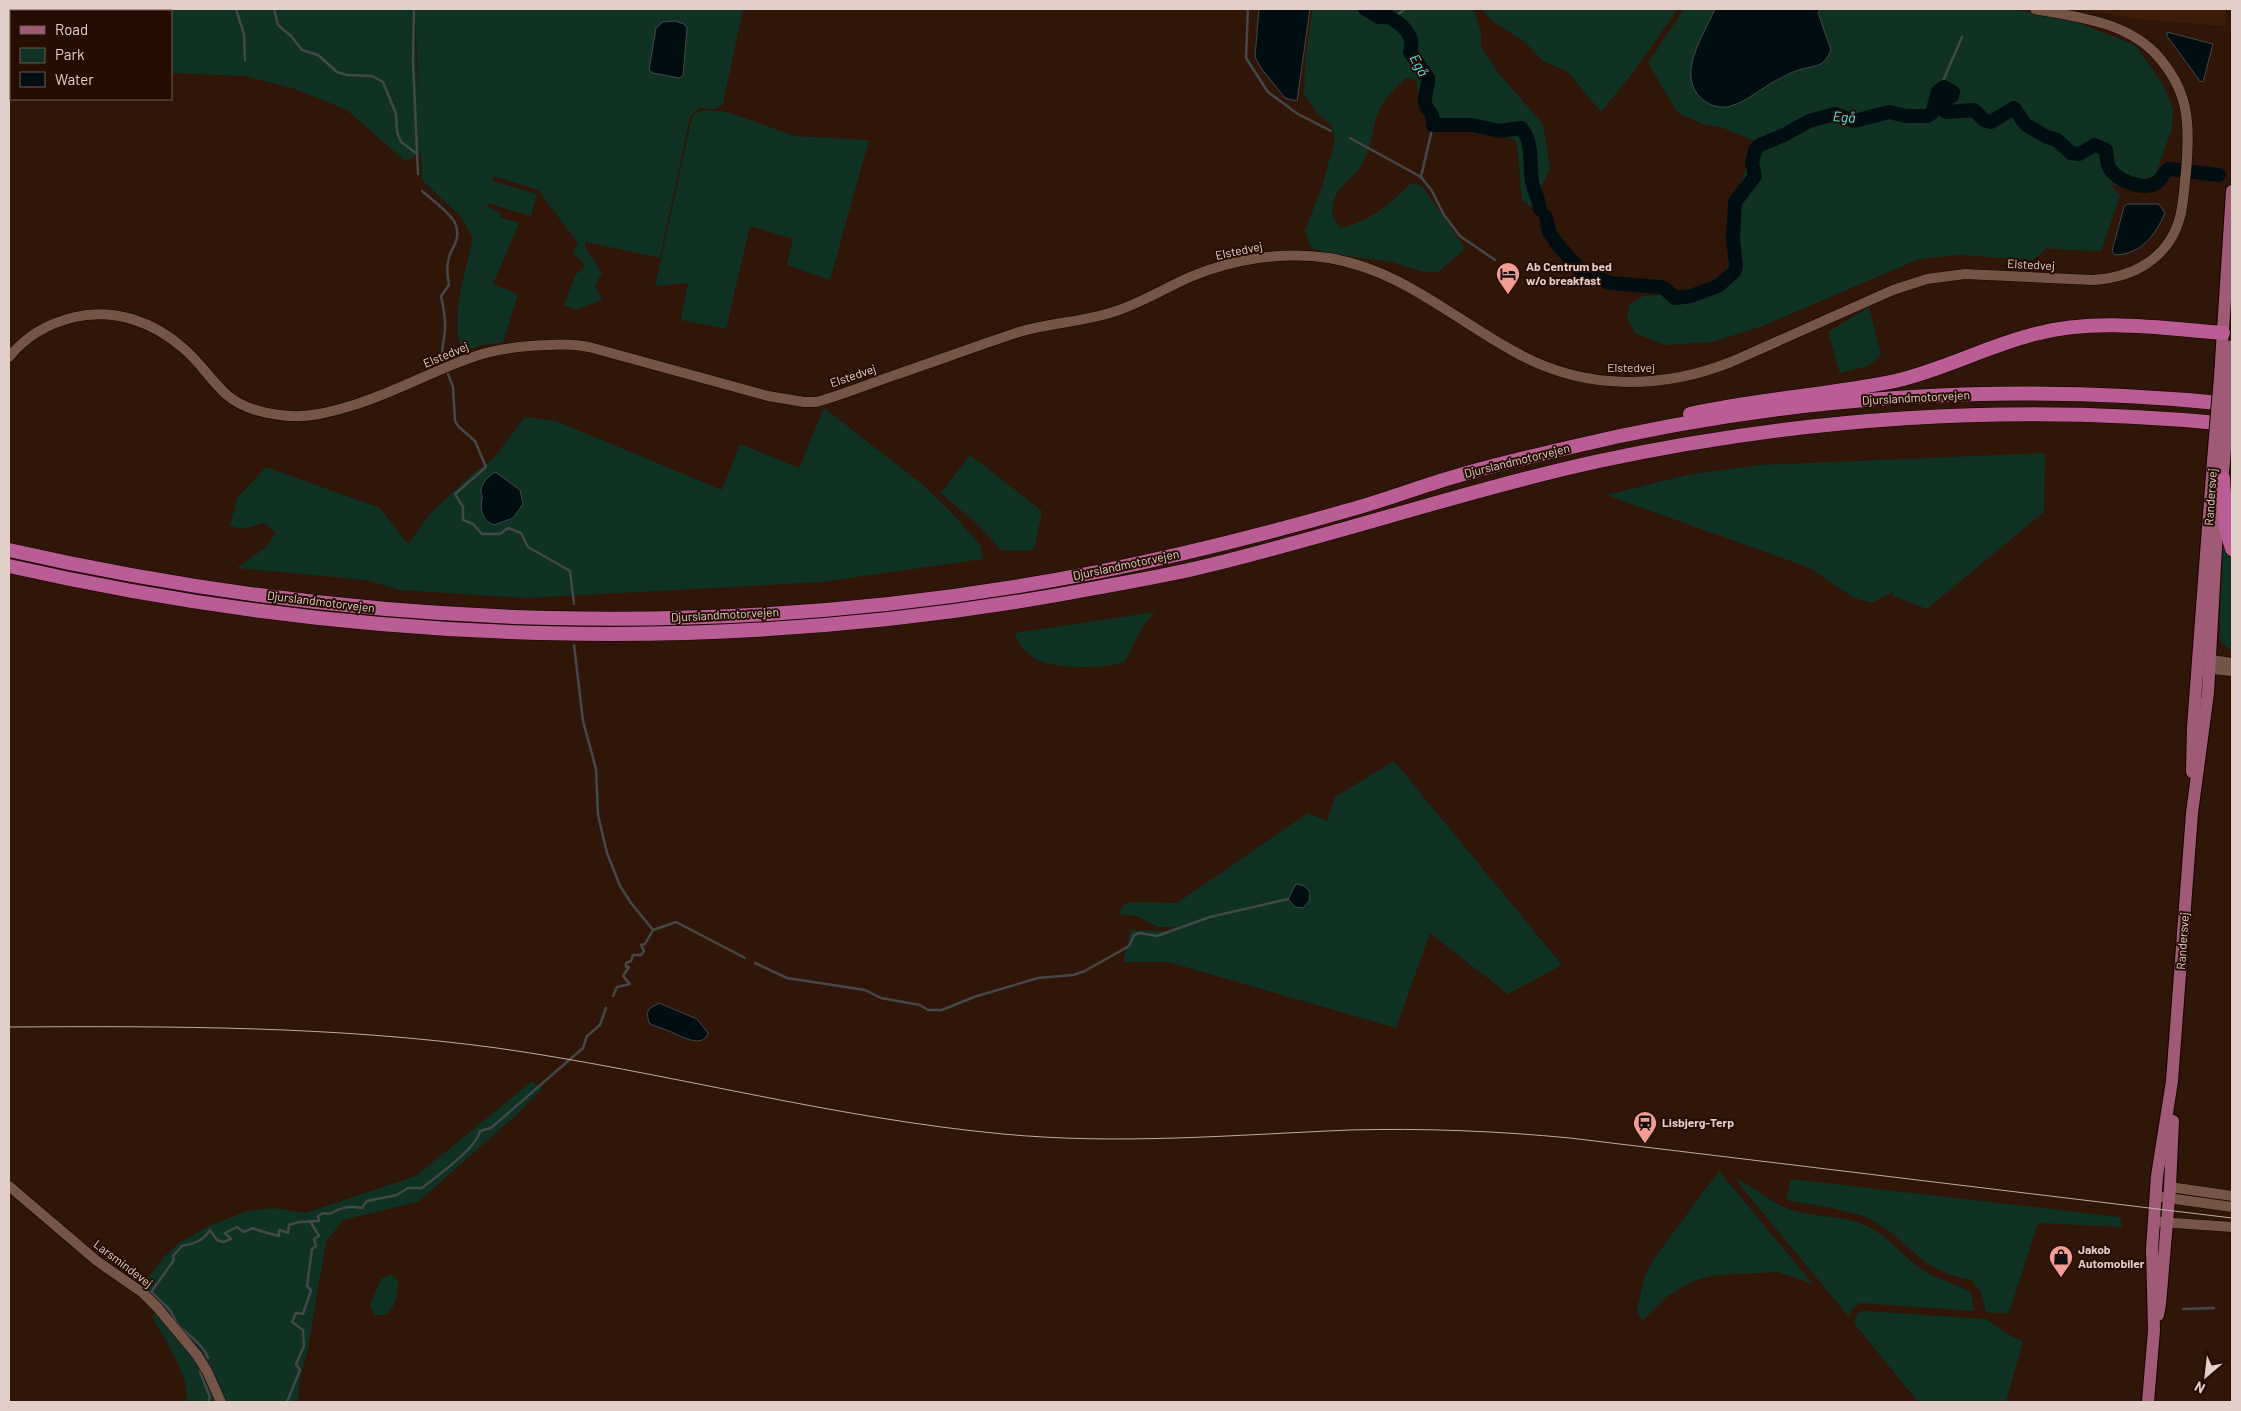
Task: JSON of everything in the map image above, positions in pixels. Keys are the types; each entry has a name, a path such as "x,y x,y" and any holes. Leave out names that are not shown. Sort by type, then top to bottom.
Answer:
{"highway":[{"path":"1457,476 1564,442 1696,412 1879,384 1910,377 2035,333 2069,327 2104,325 2227,333"},
{"name":"Djurslandmotorvejen","path":"9,550 144,577 304,601 392,610 564,619 731,616 888,603 1011,587 1092,573 1274,531 1355,509 1457,476 1585,444 1673,425 1783,409 1922,397 2020,393 2116,395 2232,404"},
{"path":"2055,414 2232,434"},
{"name":"Djurslandmotorvejen","path":"9,566 64,579 168,597 305,617 402,627 479,632 648,635 817,626 1014,603 1206,566 1508,483 1594,462 1675,446 1777,430 1880,420 1952,416 2055,414 2146,417 2232,424"},
{"path":"2223,478 2226,529 2232,549"}],"main road":[{"name":"Randersvej","path":"2204,663 2225,378 2232,191"},
{"name":"Randersvej","path":"2225,378 2232,346"},
{"name":"Randersvej","path":"2154,1330 2160,1304 2170,1193 2172,1081 2194,802 2193,727 2204,663 2223,478 2219,461"},
{"name":"Randersvej","path":"2148,1402 2154,1330 2152,1249 2157,1176 2172,1081"}],"street":[{"name":"Elstedvej","path":"9,358 29,338 48,326 64,319 95,314 128,318 146,323 184,348 228,396 252,409 279,415 306,417 347,407 376,398 476,356 526,346 560,344 589,347 768,396 816,402 1022,332 1108,314 1208,270 1262,257 1292,256 1328,258 1358,265 1387,276 1412,288 1514,352 1540,365 1567,374 1597,380 1629,383 1653,382 1707,372 1893,290 1927,279 1965,274 2092,280 2111,279 2127,275 2148,263 2170,239 2180,218 2189,128 2185,103 2174,77 2153,52 2132,35 2106,23 2035,9"},
{"path":"2204,663 2232,663"},
{"path":"2204,663 2232,671"},
{"name":"Larsmindevej","path":"9,1186 97,1262 142,1293 156,1307 197,1355 221,1402"},
{"path":"2156,1197 2170,1193 2232,1196"},
{"path":"2170,1193 2232,1207"},
{"path":"2154,1221 2232,1227"}],"shaded area":[{"path":"2083,9 2226,9 2225,26 2137,19"}],"green space":[{"path":"9,9 413,9 419,108 415,9 743,9 723,104 715,109 699,108 690,117 660,258 586,242 585,247 602,273 595,285 602,300 575,310 564,305 576,274 583,269 585,264 573,254 578,243 538,190 494,176 491,188 493,181 537,194 531,216 487,203 489,208 501,213 500,217 519,223 493,284 518,294 503,343 481,345 463,352 457,326 458,311 473,238 460,216 422,180 421,153 405,161 347,110 295,89 245,76 172,73 172,10 10,10 9,63"},
{"path":"1313,9 1474,9 1481,33 1481,47 1500,75 1543,124 1550,169 1532,207 1522,200 1517,143 1511,138 1495,132 1449,125 1430,119 1420,102 1416,80 1406,78 1390,94 1380,108 1364,162 1337,193 1332,208 1333,215 1341,228 1352,225 1379,211 1411,183 1422,186 1464,247 1463,251 1438,272 1424,272 1391,262 1326,253 1311,248 1305,231 1322,186 1335,143 1332,126 1317,113 1304,94 1305,61"},
{"path":"1481,9 1678,9 1635,70 1601,112 1568,72 1543,61 1525,42 1491,20"},
{"path":"1684,9 2014,9 2079,23 2135,45 2163,84 2173,109 2172,128 2156,174 2134,186 2111,185 2120,196 2101,251 2052,249 2047,247 2032,260 1960,255 1919,259 1760,327 1712,342 1665,345 1635,333 1627,317 1629,305 1643,296 1660,295 1707,285 1727,270 1730,245 1730,218 1755,141 1721,127 1702,124 1677,112 1648,63"},
{"path":"703,110 727,112 795,136 869,140 830,280 787,265 793,239 750,226 726,329 681,320 688,283 655,286 692,118 696,113"},
{"path":"1869,307 1881,355 1868,366 1840,373 1828,332"},
{"path":"824,408 923,485 950,511 980,545 983,559 822,582 526,598 400,590 366,580 237,568 266,547 276,533 264,523 243,529 230,526 237,498 266,467 380,508 408,544 430,514 473,473 494,458 525,417 556,421 722,490 740,444 799,468"},
{"path":"2045,453 2044,512 1927,609 1893,596 1893,592 1872,603 1854,598 1810,568 1606,495 1687,475 1758,465"},
{"path":"970,455 1042,511 1035,546 1030,551 1001,550 978,525 941,493"},
{"path":"2219,530 2222,530 2232,561 2232,651 2222,644 2220,640"},
{"path":"1155,612 1141,629 1125,662 1107,666 1070,667 1048,664 1024,650 1018,642 1015,633"},
{"path":"1394,761 1562,965 1508,994 1430,933 1396,1028 1168,962 1123,962 1131,930 1167,931 1174,927 1158,927 1137,916 1119,914 1123,904 1133,902 1177,903 1308,813 1327,821 1335,797"},
{"path":"532,1081 542,1089 514,1117 418,1202 343,1220 326,1242 307,1353 299,1382 298,1402 225,1402 219,1394 207,1362 165,1313 140,1288 163,1258 179,1243 209,1226 247,1211 273,1208 305,1213 416,1176"},
{"path":"1719,1171 1813,1284 1778,1272 1717,1275 1693,1281 1666,1297 1642,1321 1637,1310 1644,1278 1653,1260"},
{"path":"1735,1179 1748,1184 1777,1204 1803,1213 1843,1219 1871,1228 1923,1270 1971,1293 1974,1311 1860,1303 1852,1309 1849,1317"},
{"path":"1791,1179 2120,1217 2122,1227 2038,1223 2010,1310 2005,1314 1986,1312 1981,1292 1971,1280 1950,1275 1926,1263 1888,1230 1867,1217 1832,1208 1786,1200"},
{"path":"391,1274 398,1281 394,1304 386,1315 374,1315 370,1305 381,1279"},
{"path":"157,1311 204,1372 216,1402 186,1402 187,1392 181,1370 152,1316"},
{"path":"1858,1312 1986,1319 2011,1336 2023,1341 2006,1402 1918,1402 1854,1323"}],"water":[{"path":"1259,9 1310,9 1297,101 1285,98 1261,68 1255,57"},
{"path":"1715,9 1820,9 1818,13 1831,50 1826,60 1820,64 1789,74 1737,104 1723,107 1712,105 1702,99 1694,89 1691,67 1694,55"},
{"path":"675,21 684,24 687,28 683,76 679,78 653,73 649,70 656,28 663,22"},
{"path":"2167,32 2213,44 2203,82 2200,81 2167,36"},
{"path":"2127,204 2159,204 2165,213 2157,229 2146,242 2132,251 2115,255 2112,251 2124,207"},
{"path":"495,472 520,490 523,504 513,518 494,525 484,517 481,507 481,488"},
{"path":"1296,884 1304,886 1310,892 1309,901 1303,908 1295,907 1288,899"},
{"path":"659,1003 697,1019 708,1033 705,1038 696,1041 690,1040 649,1023 647,1013 650,1008"}],"waterway":[{"path":"236,9 244,34 245,60"},
{"path":"274,9 278,25 291,36 302,50 318,55 337,72 347,75 372,76 383,82 396,114 397,132 401,142 416,153"},
{"path":"414,9 413,62 418,174"},
{"path":"1248,9 1246,58 1268,92 1298,114 1331,131"},
{"name":"Egå","path":"1365,9 1379,17 1389,17 1407,31 1411,41 1410,52 1428,78 1425,103 1431,114 1433,125 1472,125 1500,131 1521,128 1528,140 1532,182 1540,209"},
{"path":"1392,19 1405,9"},
{"path":"1940,88 1962,37"},
{"name":"Egå","path":"1546,217 1549,232 1580,270 1610,283 1660,287 1675,298 1691,296 1718,286 1734,272 1736,266 1733,238 1735,202 1755,176 1752,163 1755,150 1760,145 1784,135 1809,121 1835,114 1854,121 1889,112 1906,116 1927,116 1932,113 1938,91 1944,87 1953,92 1952,96 1942,101 1943,110 1947,112 1974,110 1984,120 1991,122 2014,108 2026,125 2047,137 2057,140 2071,153 2079,154 2095,145 2106,150 2110,169 2131,184 2151,185 2158,182 2169,169 2219,175"},
{"path":"1421,177 1433,125"},
{"path":"1350,138 1421,177 1432,191 1444,215 1460,236 1495,260"},
{"path":"422,191 447,213 454,221 457,229 456,240 448,263 449,285 441,296 445,321 443,364"},
{"path":"448,374 453,387 455,421 475,441 486,467 455,494 463,507 463,520 473,524 482,534 500,534 508,528 521,533 528,547 570,571 574,604"},
{"path":"574,645 583,721 596,769 598,815 607,853 620,886 653,930 645,944 641,945 644,951 641,955 633,955 631,961 626,963 626,967 629,967 623,976 630,984 617,987 613,996"},
{"path":"755,963 787,978 865,990 881,998 920,1005 928,1010 942,1010 974,997 1038,978 1073,975 1085,971 1129,946 1134,935 1140,933 1157,936 1210,917 1288,899"},
{"path":"653,930 676,922 745,958"},
{"path":"149,1295 174,1260 173,1256 182,1246 198,1241 210,1230 217,1240 223,1242 231,1239 225,1233 237,1227 244,1232 253,1228 279,1236 279,1230 288,1233 289,1225 299,1222 319,1221 318,1216 323,1213 330,1214 345,1208 362,1208 367,1201 397,1195 408,1188 422,1188 464,1154 477,1138 480,1131 491,1128 583,1048 587,1036 600,1025 606,1008"},
{"path":"287,1402 300,1370 296,1364 304,1346 303,1330 292,1322 296,1313 303,1314 311,1290 307,1286 312,1249 316,1246 314,1239 319,1236 310,1221"},
{"path":"151,1292 169,1309 178,1325 200,1346 208,1358"},
{"path":"2183,1309 2214,1308"},
{"path":"200,1372 210,1397 208,1402"}],"tram line":[{"path":"9,1027 192,1027 375,1035 497,1048 623,1069 876,1117 939,1127 1003,1134 1089,1139 1132,1139 1377,1129 1488,1132 1570,1138 2232,1218"}],"place":[{"name":"Ab Centrum bed w/o breakfast","path":"1508,295"},
{"name":"Lisbjerg-Terp","path":"1645,1144"},
{"name":"Jakob Automobiler","path":"2061,1278"}]}
